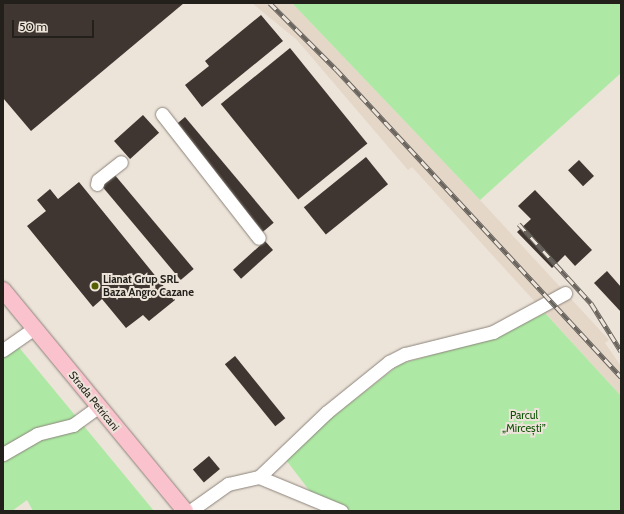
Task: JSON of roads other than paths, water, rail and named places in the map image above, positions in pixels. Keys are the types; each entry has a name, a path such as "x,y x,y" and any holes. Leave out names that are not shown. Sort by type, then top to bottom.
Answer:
{"main road":[{"name":"Strada Petricani","path":"3,290 185,511"}],"street":[{"path":"162,114 259,238"},
{"path":"97,184 98,180 121,162"},
{"path":"190,511 228,484 259,477 327,412 390,362 405,354 493,332 566,293"},
{"path":"3,350 34,328"},
{"path":"3,454 37,434 73,425 99,406"},
{"path":"259,477 341,511"}],"railway":[{"path":"270,3 336,69 621,377"},
{"path":"519,224 591,303 621,351"}],"place":[{"name":"Lianat Grup SRL Baza Angro Cazane","path":"95,286"}],"park label":[{"name":"Parcul „Mircești”","path":"524,422"}]}
